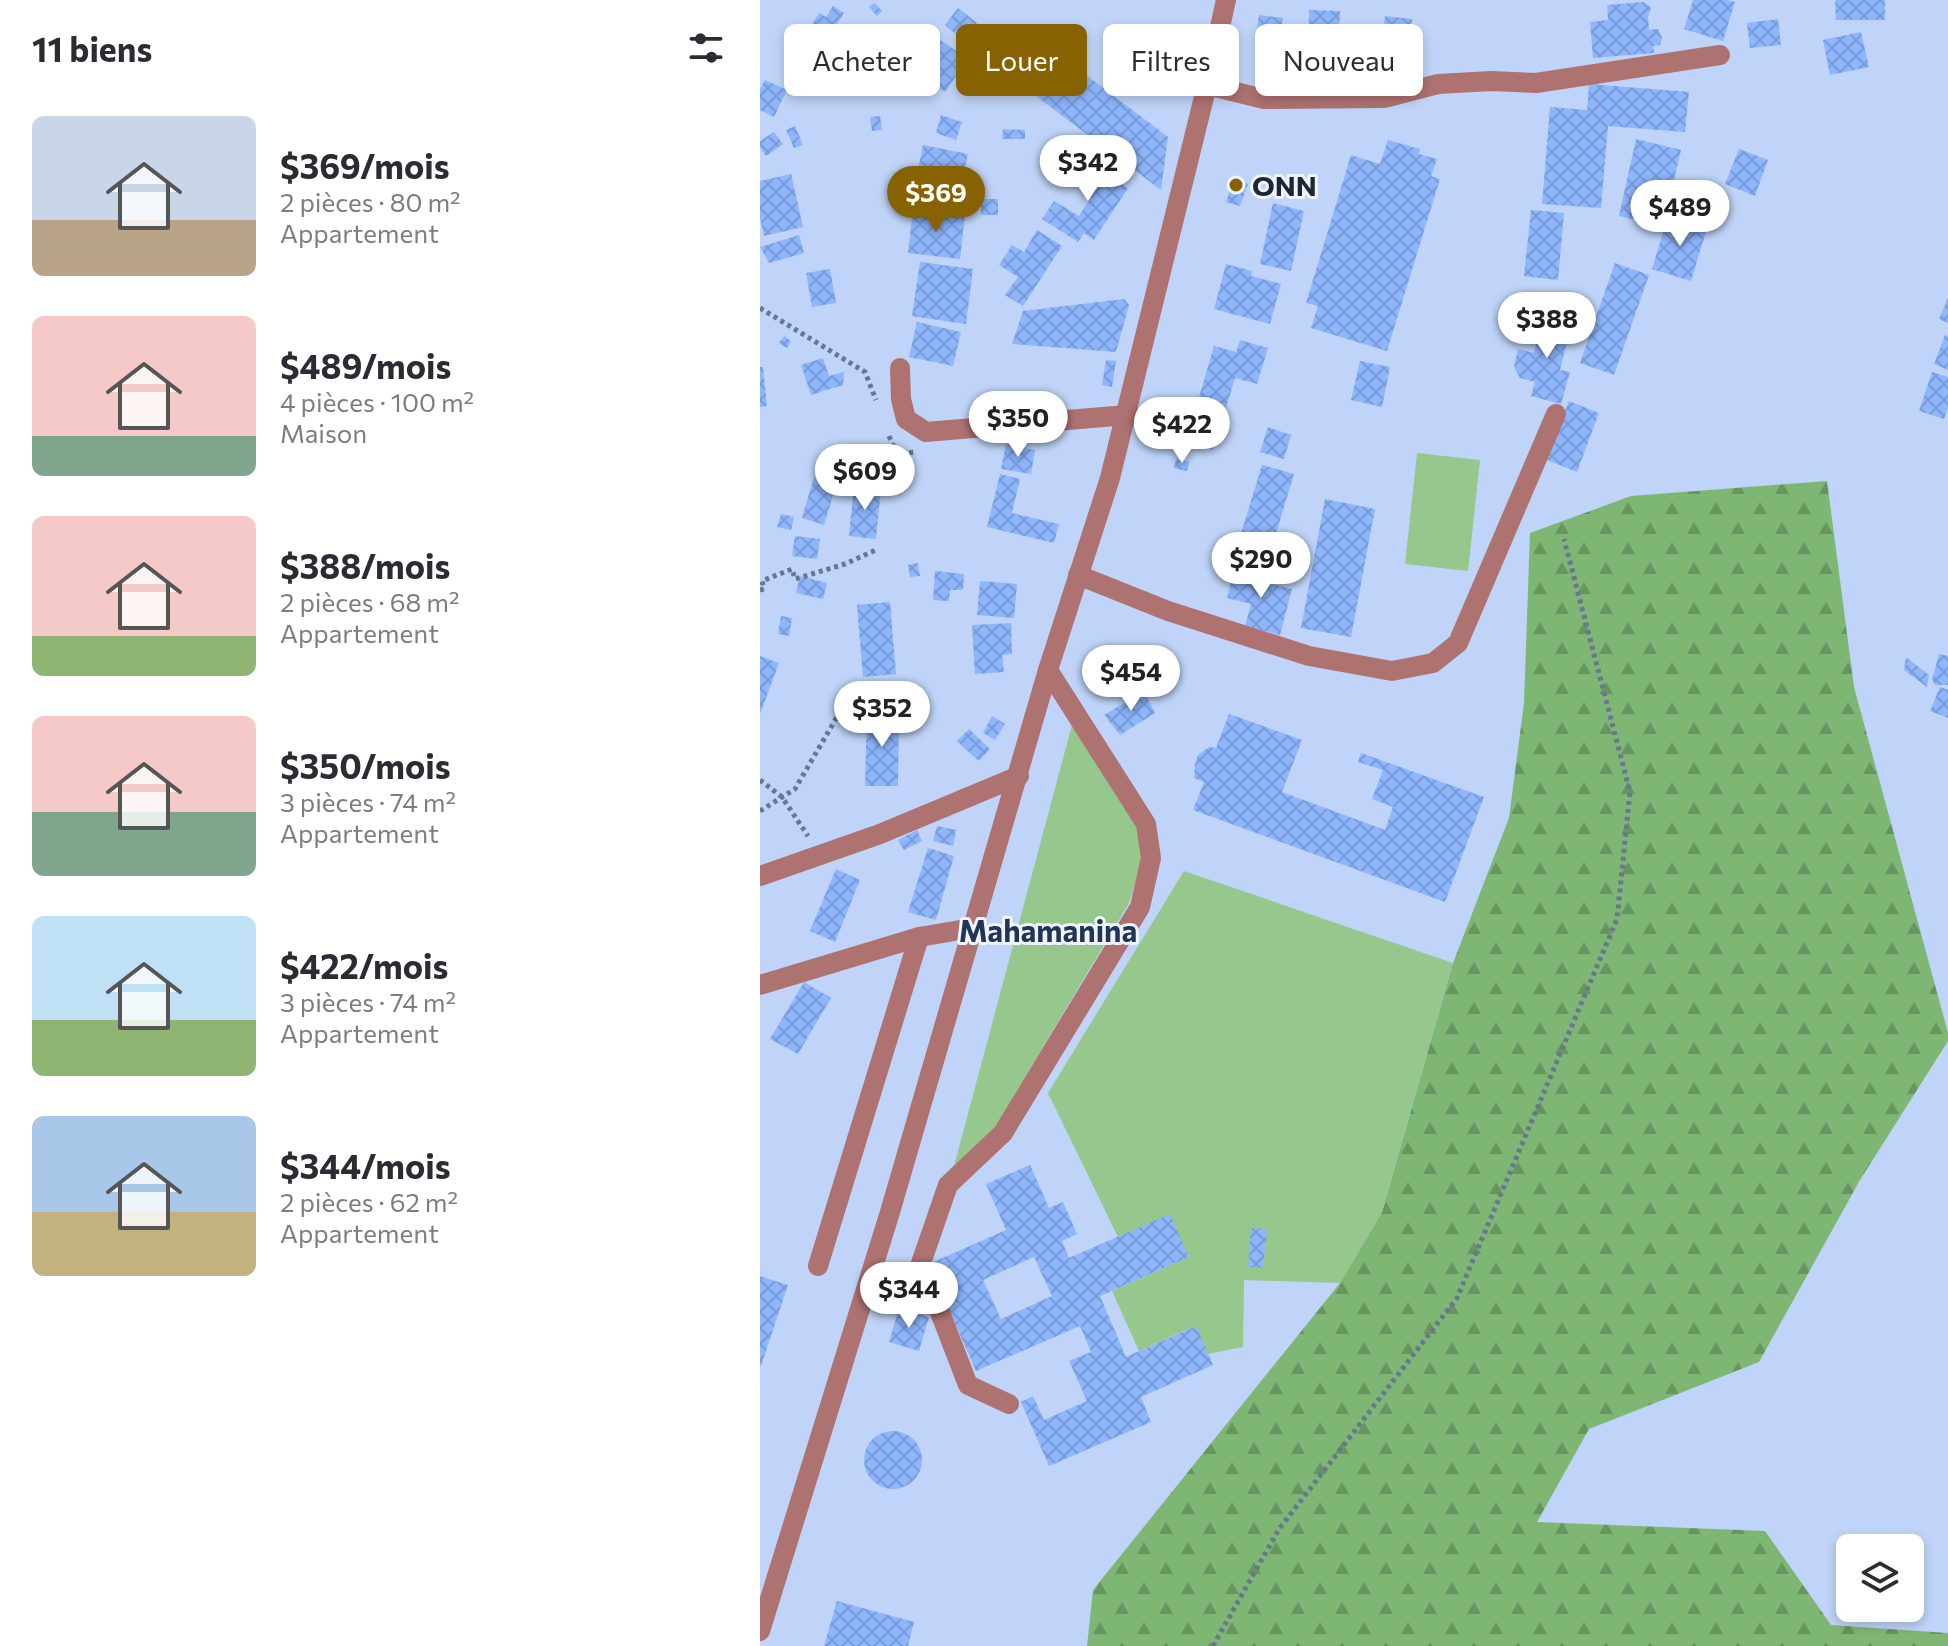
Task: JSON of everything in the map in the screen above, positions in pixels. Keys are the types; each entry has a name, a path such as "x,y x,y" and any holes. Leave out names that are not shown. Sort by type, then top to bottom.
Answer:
{"street":[{"path":"1221,24 1226,0"},
{"path":"1239,93 1264,99 1384,98 1438,84 1491,81 1536,83 1720,55"},
{"path":"760,1631 890,1212 1048,670 1127,415 1204,96"},
{"path":"900,368 901,399 906,419 926,432 1127,415"},
{"path":"1078,575 1168,611 1309,656 1392,671 1433,663 1458,643 1463,633 1556,414"},
{"path":"1009,1404 968,1385 921,1263 948,1185 1003,1133 1140,907 1151,858 1146,824 1048,670"},
{"path":"760,876 821,857 1019,776"},
{"path":"760,985 919,937 972,928"},
{"path":"818,1266 919,937"}],"path":[{"path":"1213,1646 1279,1529 1457,1298 1617,919 1630,792 1564,539"},
{"path":"760,590 764,589 762,581 792,569 795,579 845,564 878,549"},
{"path":"760,811 795,789 858,681"},
{"path":"760,780 782,797 794,812 821,857"}],"green space":[{"path":"1417,453 1480,460 1468,571 1405,564"},
{"path":"1827,481 1854,687 1948,1041 1860,1180 1759,1362 1589,1429 1537,1522 1765,1531 1831,1625 1948,1633 1948,1646 1087,1646 1093,1590 1340,1283 1382,1212 1453,963 1509,818 1524,703 1530,533 1631,496"},
{"path":"1072,725 1140,832 1142,861 1129,903 996,1126 954,1166"},
{"path":"1184,871 1453,963 1382,1212 1340,1283 1244,1280 1243,1347 1208,1354 1195,1326 1139,1351 1112,1291 1189,1257 1118,1237 1048,1093"}],"building":[{"path":"1693,0 1735,2 1723,41 1684,29"},
{"path":"1835,0 1885,0 1885,20 1836,20"},
{"path":"1644,2 1651,8 1649,30 1658,29 1662,38 1660,45 1653,46 1654,53 1593,58 1590,22 1608,20 1607,5"},
{"path":"874,3 882,11 877,16 869,7"},
{"path":"833,6 844,13 837,24 812,24 819,13 826,17"},
{"path":"958,8 977,23 956,24 956,34 945,25"},
{"path":"1309,10 1340,11 1340,24 1309,24"},
{"path":"1259,15 1283,18 1282,24 1258,24"},
{"path":"1385,16 1412,19 1412,24 1384,24"},
{"path":"1778,19 1781,45 1750,48 1747,23"},
{"path":"1861,32 1869,67 1830,75 1823,40"},
{"path":"940,40 956,51 956,76 945,92 940,89"},
{"path":"1087,76 1103,88 1103,96 1114,96 1168,137 1161,190 1036,96 1087,96"},
{"path":"765,80 784,89 784,96 774,117 760,110 760,89"},
{"path":"1589,84 1689,92 1685,132 1608,126 1601,208 1542,204 1550,107 1587,110"},
{"path":"941,115 962,122 956,140 936,133"},
{"path":"880,116 882,130 872,131 870,117"},
{"path":"795,126 803,145 794,148 786,130"},
{"path":"1003,129 1025,130 1025,139 1002,139"},
{"path":"774,132 783,144 766,156 760,141"},
{"path":"1636,139 1681,150 1663,226 1619,216"},
{"path":"1388,140 1420,149 1419,154 1437,159 1431,176 1440,179 1387,351 1311,328 1318,306 1306,303 1351,155 1380,164"},
{"path":"923,145 968,154 960,188 916,179"},
{"path":"1739,149 1768,160 1755,196 1725,184"},
{"path":"1082,159 1128,188 1094,240 1084,233 1078,242 1042,219 1054,201 1079,216 1092,195 1068,180"},
{"path":"791,174 803,227 764,236 760,218 760,181"},
{"path":"1234,179 1248,184 1240,206 1226,202"},
{"path":"981,199 998,199 998,215 981,215"},
{"path":"1273,203 1304,211 1291,271 1260,264"},
{"path":"913,209 965,215 960,259 908,253"},
{"path":"1531,210 1564,213 1558,280 1524,276"},
{"path":"1668,216 1707,228 1691,281 1652,269"},
{"path":"1037,230 1062,246 1023,306 1005,295 1018,277 999,265 1012,245 1024,252"},
{"path":"799,235 804,253 769,263 760,247"},
{"path":"920,262 973,269 966,324 912,316"},
{"path":"1615,263 1649,275 1614,375 1580,363"},
{"path":"1226,264 1252,271 1251,276 1281,284 1270,324 1214,309"},
{"path":"830,269 836,303 812,307 806,273"},
{"path":"1948,298 1948,323 1939,319"},
{"path":"1124,299 1129,305 1116,352 1012,344 1023,311"},
{"path":"1544,314 1572,321 1560,370 1570,372 1561,404 1531,396 1535,382 1520,378 1514,367 1518,349 1534,353"},
{"path":"917,322 961,332 953,366 909,357"},
{"path":"1945,335 1948,337 1948,370 1934,364"},
{"path":"784,336 791,341 787,348 779,343"},
{"path":"1240,340 1268,348 1257,384 1235,378 1213,450 1186,442 1214,346 1236,352"},
{"path":"823,358 829,376 844,372 843,385 811,395 801,365"},
{"path":"1106,360 1116,361 1112,387 1102,385"},
{"path":"1360,361 1390,367 1382,407 1351,400"},
{"path":"760,367 763,367 767,406 760,407"},
{"path":"1932,372 1948,377 1948,408 1944,419 1919,411"},
{"path":"1569,401 1599,413 1577,472 1547,460"},
{"path":"1268,427 1291,435 1284,459 1260,452"},
{"path":"1006,444 1035,450 1031,474 1001,469"},
{"path":"1176,459 1189,462 1187,471 1174,468"},
{"path":"1262,465 1294,474 1271,550 1239,540"},
{"path":"1000,474 1020,479 1012,513 1059,524 1054,543 987,527"},
{"path":"814,477 837,483 824,525 802,518"},
{"path":"854,486 881,489 876,539 849,536"},
{"path":"1325,499 1375,509 1351,637 1301,628"},
{"path":"781,514 794,517 791,530 777,527"},
{"path":"795,536 820,539 817,559 792,556"},
{"path":"918,563 920,576 910,577 908,565"},
{"path":"1235,567 1274,577 1272,584 1292,589 1280,635 1245,626 1251,604 1227,598"},
{"path":"935,571 964,574 963,590 950,590 949,601 933,600"},
{"path":"800,576 827,583 823,599 796,593"},
{"path":"980,581 1017,584 1014,618 977,615"},
{"path":"890,602 896,674 863,677 857,605"},
{"path":"781,616 792,618 789,636 778,634"},
{"path":"1011,623 1012,654 1002,655 1004,672 975,674 972,625"},
{"path":"1939,654 1948,656 1948,685 1935,685 1932,680"},
{"path":"760,656 779,663 760,714"},
{"path":"1906,657 1929,675 1927,687 1904,670"},
{"path":"1940,687 1948,690 1948,718 1930,711"},
{"path":"1144,691 1155,713 1120,735 1104,715"},
{"path":"867,712 899,713 898,786 865,786"},
{"path":"1229,714 1302,740 1282,792 1385,830 1393,807 1372,799 1383,770 1358,762 1361,753 1484,797 1445,902 1193,810 1204,782 1194,778 1198,755 1209,747 1216,748"},
{"path":"992,716 1005,724 995,740 983,733"},
{"path":"969,729 990,749 979,761 957,741"},
{"path":"937,826 956,830 953,846 933,841"},
{"path":"917,830 922,841 904,850 898,840"},
{"path":"928,848 954,856 936,920 908,912"},
{"path":"836,869 860,880 835,942 810,931"},
{"path":"804,982 831,998 798,1054 770,1039"},
{"path":"1030,1165 1049,1208 1063,1202 1077,1234 1062,1241 1069,1258 1170,1214 1189,1257 1100,1296 1126,1357 1196,1326 1213,1365 1141,1397 1151,1422 1049,1466 1021,1402 1033,1396 1044,1420 1087,1401 1069,1361 1091,1352 1080,1326 976,1371 929,1264 1006,1230 986,1184","holes":["1034,1257 1052,1296 1001,1319 983,1280"]},
{"path":"1251,1228 1267,1229 1263,1268 1248,1267"},
{"path":"760,1276 788,1285 761,1366 760,1366"},
{"path":"899,1308 929,1317 919,1351 889,1342"},
{"path":"893,1431 904,1433 913,1440 920,1449 920,1471 913,1480 904,1487 893,1489 882,1487 873,1480 866,1471 864,1460 866,1449 873,1440 882,1433"},
{"path":"837,1601 914,1622 908,1646 824,1646"}],"place":[{"name":"ONN","path":"1236,185"}],"district":[{"name":"Mahamanina","path":"1048,929"}]}
